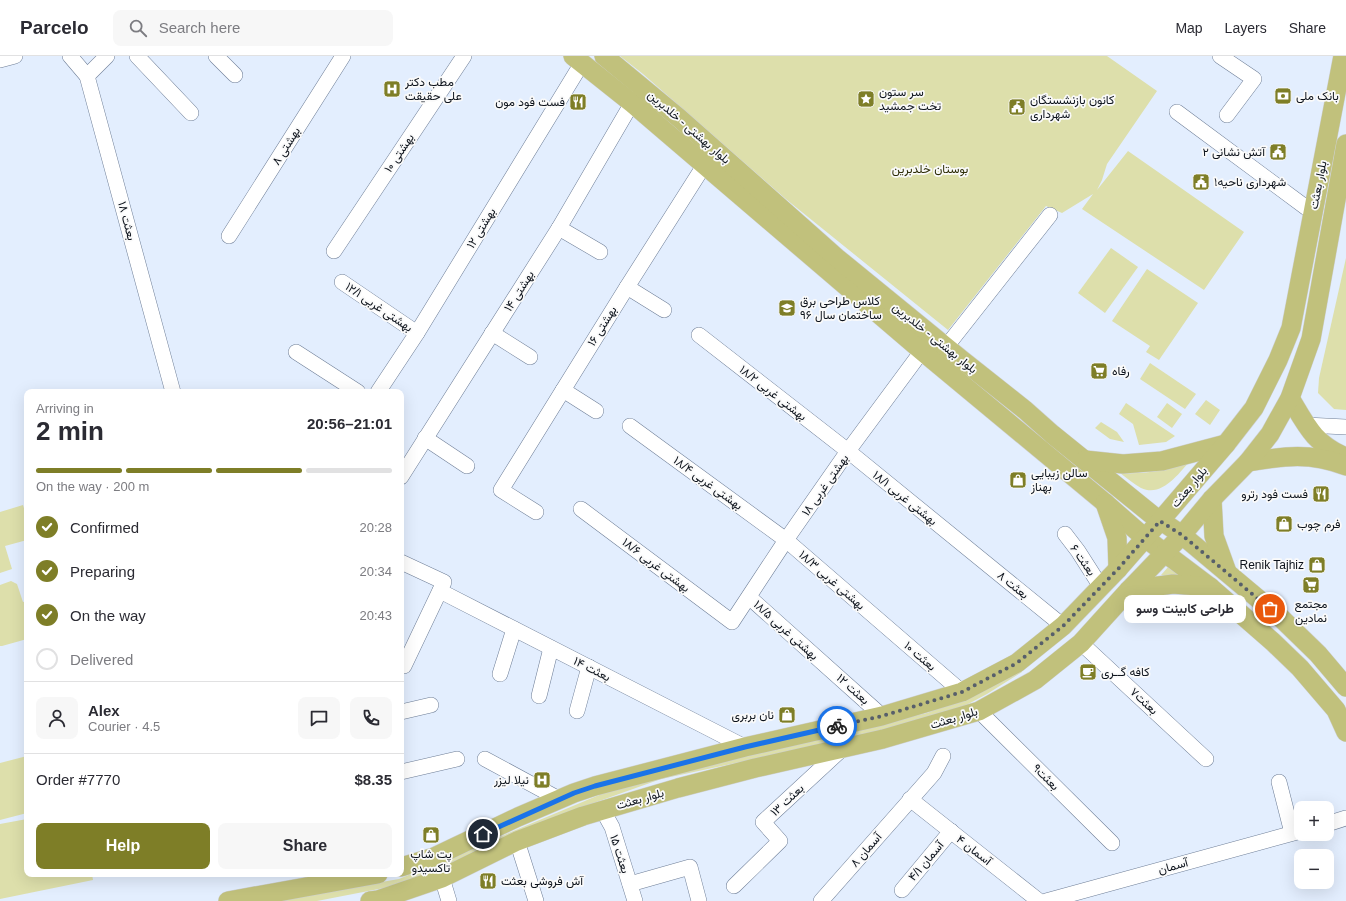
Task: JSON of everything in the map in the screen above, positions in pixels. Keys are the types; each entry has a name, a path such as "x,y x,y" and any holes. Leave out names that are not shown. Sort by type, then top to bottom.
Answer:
{"main road":[{"name":"بلوار بهشتی - خلدبرین","path":"604,56 679,118 837,258 1026,410 1046,442 1085,460 1160,521 1182,535 1227,572 1302,638 1318,654 1346,687"},
{"name":"بلوار بعثت","path":"404,866 434,857 559,799 595,786 745,747 882,716 962,692 1021,660 1063,626 1118,569 1226,444 1254,408 1278,360 1291,328 1312,212 1340,104 1343,56"},
{"name":"بلوار بهشتی - خلدبرین","path":"577,60 632,103 705,164 922,351 1046,442 1104,502 1145,538 1210,587 1273,642 1300,668 1336,710 1346,732"},
{"name":"بلوار بعثت","path":"375,901 442,878 517,841 602,810 755,768 883,739 979,711 1035,680 1082,643 1129,590 1182,535 1212,499 1248,462 1270,434 1290,398 1311,339 1346,144"},
{"path":"1290,398 1306,425 1313,448 1332,460 1346,466"},
{"path":"1085,460 1123,464 1162,461 1226,444"},
{"path":"1248,462 1313,448 1346,456"},
{"path":"1212,499 1214,536 1227,572"},
{"path":"1104,502 1117,538 1118,569"},
{"path":"1129,590 1173,584 1210,587"},
{"path":"1021,660 1035,680"},
{"path":"595,786 602,810"},
{"path":"228,901 305,881 347,877"}],"street":[{"path":"0,60 14,56"},
{"name":"بعثت ۱۸","path":"70,56 88,76 172,389"},
{"path":"88,76 107,56"},
{"path":"137,56 192,114"},
{"path":"216,56 235,75"},
{"name":"۸ بهشتی","path":"229,236 343,56"},
{"name":"۱۰ بهشتی","path":"334,251 464,56"},
{"path":"1220,56 1254,79 1227,115"},
{"name":"۱۲ بهشتی","path":"380,389 417,333 577,60"},
{"name":"۱۴ بهشتی","path":"404,472 559,228 632,103"},
{"path":"1177,112 1312,212"},
{"name":"۱۶ بهشتی","path":"536,512 501,490 705,164"},
{"path":"946,347 1050,215"},
{"path":"559,228 600,252"},
{"name":"۱۲/۱ بهشتی غربی","path":"342,282 417,333"},
{"path":"627,287 664,310"},
{"path":"492,333 530,357"},
{"name":"بهشتی غربی ۱۸/۲","path":"699,335 848,452"},
{"name":"بهشتی غربی ۱۸","path":"732,622 786,540 922,351"},
{"path":"296,352 353,389"},
{"path":"563,390 596,411"},
{"path":"1306,425 1346,427"},
{"name":"بهشتی غربی ۱۸/۴","path":"630,426 786,540"},
{"path":"425,438 467,466"},
{"name":"بهشتی غربی ۱۸/۱","path":"848,452 962,544"},
{"name":"بهشتی غربی ۱۸/۶","path":"581,509 732,622"},
{"name":"۶ بعثت","path":"1065,534 1101,586"},
{"name":"بهشتی غربی ۱۸/۳","path":"786,540 878,620"},
{"name":"۸ بعثت","path":"962,544 1063,626"},
{"path":"404,563 444,582 404,666"},
{"name":"بعثت ۱۴","path":"440,591 745,747"},
{"name":"بهشتی غربی ۱۸/۵","path":"749,597 823,663"},
{"name":"۱۰ بعثت","path":"878,620 962,692"},
{"path":"500,674 514,629"},
{"name":"بعثت۷","path":"1082,643 1206,759"},
{"path":"539,696 551,648"},
{"name":"۱۲ بعثت","path":"823,663 882,716"},
{"path":"577,711 589,667"},
{"path":"404,711 431,705"},
{"name":"بعثت۹","path":"979,711 1112,844"},
{"name":"۱۳ بعثت","path":"734,886 780,841 763,822 842,749"},
{"name":"۸ آسمان","path":"822,901 934,773 943,756"},
{"path":"404,771 457,759"},
{"path":"486,759 559,799"},
{"path":"1279,782 1294,824"},
{"name":"۴ آسمان","path":"910,799 1039,901"},
{"name":"بعثت ۱۵","path":"602,810 612,827 635,901"},
{"path":"1334,822 1346,818"},
{"name":"۴/۱ آسمان","path":"902,890 951,831"},
{"name":"آسمان","path":"1046,901 1294,833"},
{"path":"517,841 536,901"},
{"path":"630,884 690,867 699,901"},
{"path":"442,878 449,901"}],"green space":[{"name":"بوستان خلدبرین","path":"620,56 1107,56 1157,91 1107,164 1097,190 1128,151 1244,232 1204,290 1082,209 1093,194 1062,213 1046,206 948,330 787,200 643,74"},
{"path":"1111,248 1138,267 1105,313 1078,293"},
{"path":"1346,258 1346,410 1334,409 1318,393 1319,378"},
{"path":"1147,269 1198,303 1159,360 1146,352 1150,346 1112,321"},
{"path":"1150,363 1196,394 1185,409 1140,379"},
{"path":"1206,400 1220,410 1210,425 1195,414"},
{"path":"1126,403 1175,436 1166,442 1139,445 1133,424 1119,414"},
{"path":"1167,403 1182,414 1172,428 1157,417"},
{"path":"1101,422 1117,432 1124,442 1110,439 1095,428"},
{"path":"1191,460 1169,483 1156,490 1141,488 1120,473 1157,471"},
{"path":"23,505 24,508 24,541 5,546 12,569 0,573 0,512"},
{"path":"1169,566 1178,575 1161,575"},
{"path":"11,581 17,584 24,602 24,640 2,646 0,646 0,585"},
{"path":"1020,668 1022,672 987,694 957,710 925,721 661,779 549,819 451,864 389,887 317,901 272,901 399,879 611,790 667,773 927,713 975,693"},
{"path":"24,757 24,814 0,820 0,763"},
{"path":"24,820 24,877 92,877 93,880 0,899 0,824"}],"way so far":[{"path":"837,726 882,716 962,692 1017,663 1063,626 1118,569 1160,521 1182,535 1270,609"}],"place":[{"name":"مطب دکتر علی حقیقت","path":"392,89"},
{"name":"بانک ملی","path":"1283,96"},
{"name":"سر ستون تخت جمشید","path":"866,99"},
{"name":"فست فود مون","path":"578,102"},
{"name":"کانون بازنشستگان شهرداری","path":"1017,107"},
{"name":"آتش نشانی ۲","path":"1278,152"},
{"name":"شهرداری ناحیه۱","path":"1201,182"},
{"name":"کلاس طراحی برق ساختمان سال ۹۶","path":"787,308"},
{"name":"رفاه","path":"1099,371"},
{"name":"سالن زیبایی بهناز","path":"1018,480"},
{"name":"فست فود رترو","path":"1321,494"},
{"name":"فرم چوب","path":"1284,524"},
{"name":"Renik Tajhiz","path":"1317,565"},
{"name":"مجتمع نمادین","path":"1311,585"},
{"name":"طراحی کابینت وسو","path":"1270,609"},
{"name":"کافه گــری","path":"1088,672"},
{"name":"نان بربری","path":"787,715"},
{"name":"نیلا لیزر","path":"542,780"},
{"name":"پت شاپ تاکسیدو","path":"431,835"},
{"name":"آش فروشی بعثت","path":"488,881"}],"route":[{"path":"483,834 574,793 595,786 745,747 837,726"}]}
